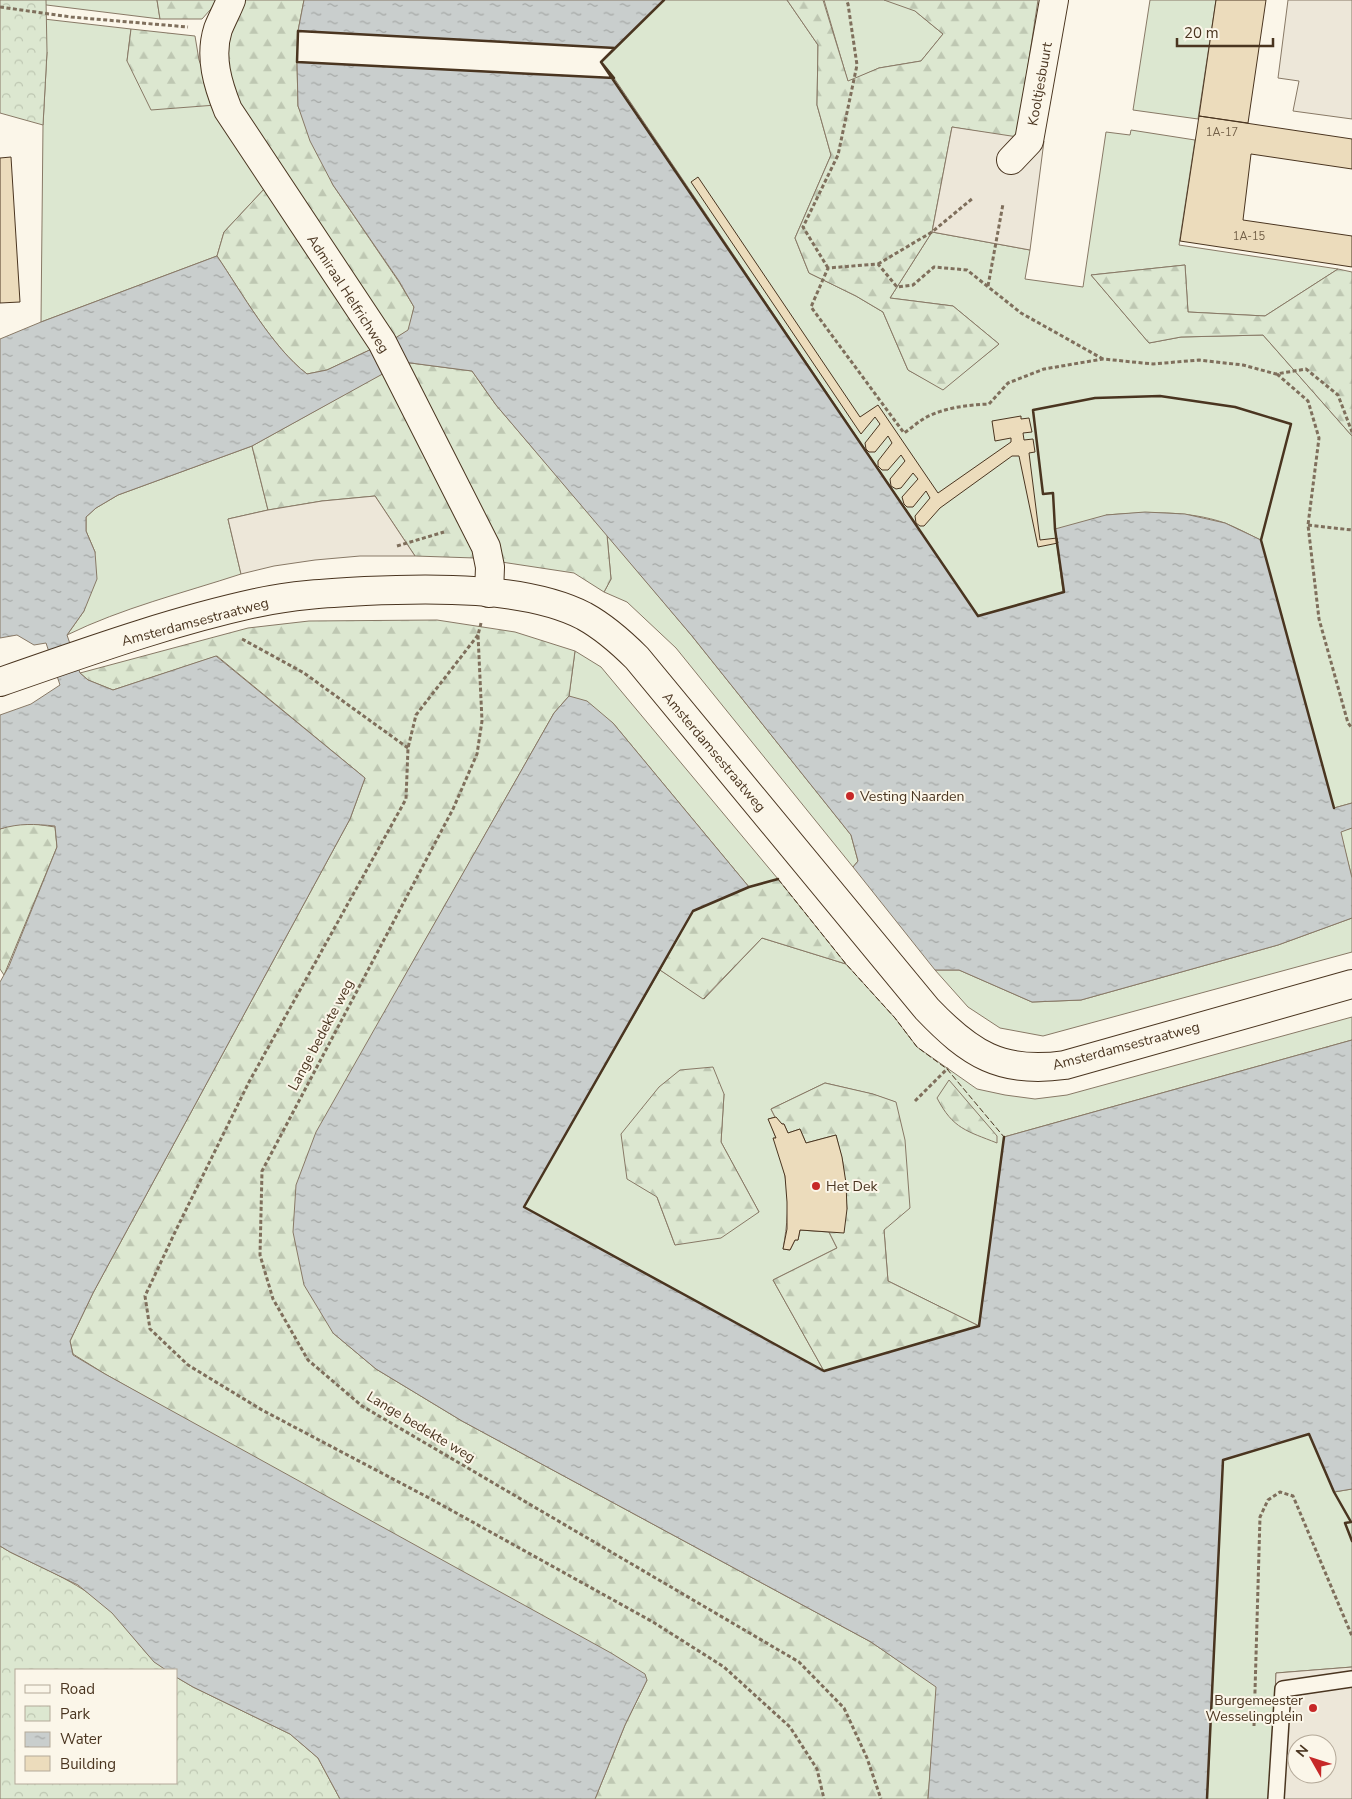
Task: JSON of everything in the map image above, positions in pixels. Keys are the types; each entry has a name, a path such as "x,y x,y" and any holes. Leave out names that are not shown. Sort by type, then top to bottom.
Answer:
{"street":[{"name":"Admiraal Helfrichweg","path":"231,0 217,31 214,60 218,86 228,110 382,342 474,523 488,557 490,567 489,593"},
{"name":"Kooltjesbuurt","path":"1011,160 1030,141 1054,0"},
{"name":"Amsterdamsestraatweg","path":"0,682 80,654 202,617 257,603 307,595 424,589 489,593 545,602 583,616 621,642 927,1009 947,1030 968,1047 984,1056 1004,1064 1024,1068 1065,1064 1352,984"}],"lane":[{"path":"1276,1799 1283,1689 1352,1679"}],"path":[{"path":"828,268 803,227 838,155 857,65 846,0"},
{"path":"0,7 71,17 217,31"},
{"path":"828,268 878,264 932,232 973,198"},
{"path":"988,286 1003,204"},
{"path":"878,264 898,287 913,285 934,267 967,270 1021,313 1103,359"},
{"path":"828,268 811,307 904,433 929,416 942,411 960,406 989,404 1008,383 1044,369 1103,359 1153,364 1199,360 1244,365 1276,374 1308,401 1319,438 1308,525 1319,619 1348,723 1352,728"},
{"path":"1276,374 1306,369 1338,395 1352,432"},
{"path":"397,546 474,523"},
{"path":"1308,525 1352,530"},
{"path":"202,617 304,672 408,748"},
{"name":"Lange bedekte weg","path":"482,619 478,634 482,721 477,754 452,809 262,1171 260,1255 273,1299 308,1360 362,1406 799,1662 844,1708 867,1758 881,1799"},
{"path":"478,634 416,715 408,748 406,799 249,1082 176,1230 145,1296 150,1329 188,1365 262,1410 431,1499 654,1622 724,1667 790,1727 817,1769 824,1799"},
{"path":"942,1061 956,1072"},
{"path":"914,1101 949,1067"},
{"path":"1254,1735 1260,1517 1268,1500 1280,1492 1293,1496 1352,1636"}],"green space":[{"path":"0,0 46,0 47,52 43,125 0,113"},
{"path":"6,0 157,0 160,19"},
{"path":"157,0 219,0 202,19 160,19"},
{"path":"243,0 304,0 298,31 298,106 333,185 414,307 409,330 389,342 246,116 231,83 222,53"},
{"path":"664,0 787,0 818,45 817,105 831,155 795,238 809,273 856,296 883,312 908,370 943,389 999,344 953,306 890,298 932,232 1030,250 1025,279 1083,287 1106,132 1130,135 1131,130 1195,140 1179,245 1338,269 1265,316 1188,312 1185,265 1091,275 1149,343 1181,337 1263,335 1352,436 1352,803 1334,808 1260,540 1247,533 1225,523 1181,514 1106,515 1064,592 978,616 601,62"},
{"path":"787,0 823,0 848,81 879,68 921,61 943,34 915,11 884,0 1038,0 1017,138 952,127 932,232 890,298 953,306 999,344 943,390 908,370 883,312 856,296 809,273 795,238 831,155 817,105 818,45"},
{"path":"824,0 912,0 915,11 943,34 921,61 879,68 848,82"},
{"path":"1150,0 1216,0 1198,119 1133,110"},
{"path":"0,14 131,29 127,61 216,105 266,187 224,232 217,256 41,322 43,125 47,52"},
{"path":"131,29 195,36 199,60 216,105 151,110 127,61"},
{"path":"266,187 376,347 327,370 307,374 294,363 258,319 217,256 224,232"},
{"path":"1185,265 1188,312 1265,316 1338,269 1352,272 1352,436 1263,335 1181,337 1149,343 1091,275"},
{"path":"403,362 472,371 496,405 607,535 611,579 604,592 574,573 475,558 415,556 375,496 322,501 268,510 252,446"},
{"path":"252,446 268,510 228,519 241,574 153,601 88,625 67,635 84,611 95,552 86,531 86,517 96,508 118,495"},
{"path":"607,535 692,636 851,835 858,861 853,867 676,648 627,602 604,592 611,579"},
{"path":"437,620 515,632 575,651 569,696 554,713 401,983 333,1333 376,1369 462,1421 871,1642 937,1687 928,1799 595,1799 625,1725 647,1680 105,1374 73,1354 70,1341 93,1293 350,819 365,778 217,656 113,690 88,680 80,673 248,628 309,621"},
{"path":"575,651 601,667 778,879 749,887 613,723 569,696"},
{"path":"15,824 55,827 57,847 4,975 0,969 0,829"},
{"path":"1352,828 1352,878 1340,831"},
{"path":"778,879 846,964 762,938 703,999 660,970 693,911 749,887"},
{"path":"1352,918 1352,952 1043,1036 1000,1028 968,1007 935,970 959,970 1032,1002 1081,1000 1278,945"},
{"path":"762,938 846,964 895,1018 917,1047 977,1089 1035,1099 1067,1095 1352,1017 1352,1040 1004,1137 979,1326 888,1281 884,1230 895,1102 872,1094 825,1083 771,1109 775,1117 769,1119 776,1138 774,1138 787,1185 787,1222 783,1249 790,1250 795,1240 798,1240 800,1230 829,1232 837,1248 773,1280 824,1371 524,1207 660,970 704,999","holes":["724,1094 721,1142 759,1212 675,1245 657,1197"]},
{"path":"713,1067 724,1094 721,1142 759,1212 721,1238 675,1245 657,1197 627,1179 621,1134 659,1087 680,1070"},
{"path":"949,1080 997,1136 997,1143 969,1132 955,1123 949,1116 937,1098"},
{"path":"825,1083 873,1094 896,1102 905,1140 910,1208 884,1230 888,1281 979,1326 824,1371 773,1280 837,1248 829,1232 847,1209 843,1163 836,1135 806,1143 800,1129 788,1133 784,1124 775,1117 771,1109"},
{"path":"1309,1434 1334,1492 1352,1489 1352,1667 1276,1673 1270,1799 1207,1799 1223,1460"},
{"path":"0,1546 64,1578 89,1593 119,1619 144,1650 165,1669 15,1669 15,1784 178,1784 178,1678 290,1734 318,1758 340,1799 0,1799"}],"shaded area":[{"path":"1288,0 1352,0 1352,119 1293,111 1299,81 1278,78"},
{"path":"952,127 1044,141 1030,250 932,232"},
{"path":"375,496 415,556 360,556 315,560 274,566 241,574 228,519 322,501"},
{"name":"Burgemeester Wesselingplein","path":"1352,1667 1352,1799 1270,1799 1276,1673"}],"water":[{"path":"304,0 664,0 615,48 298,31"},
{"path":"297,62 614,78 978,616 1063,592 1055,529 1106,515 1145,512 1185,514 1225,523 1261,540 1334,808 1352,803 1352,828 1341,832 1352,878 1352,918 1278,945 1081,1000 1032,1002 959,970 935,970 853,867 858,861 851,835 692,636 496,405 472,371 403,362 389,342 408,330 414,307 399,281 333,185 310,141 298,106"},
{"path":"217,256 270,335 294,363 307,374 327,370 376,347 388,371 252,446 118,495 96,508 86,517 86,531 95,552 97,579 84,611 67,635 80,673 88,680 113,690 216,656 365,778 350,819 93,1293 70,1341 73,1355 611,1653 645,1674 647,1680 625,1725 595,1799 340,1799 318,1758 290,1734 178,1678 178,1669 164,1669 154,1662 112,1613 78,1585 0,1546 0,982 9,966 57,847 55,826 27,824 0,829 0,715 31,704 60,685 46,643 34,645 17,635 0,638 0,339"},
{"path":"569,696 587,701 613,723 749,887 693,911 524,1207 824,1371 979,1326 1004,1137 1352,1040 1352,1489 1334,1492 1309,1434 1223,1460 1207,1799 928,1799 936,1687 871,1642 462,1421 376,1369 333,1333 304,1285 293,1232 296,1185 316,1132 554,713"}],"building":[{"path":"1216,0 1266,0 1248,123 1199,116"},
{"path":"1199,116 1352,139 1352,169 1251,154 1243,220 1352,236 1352,267 1180,241"},
{"path":"11,157 20,302 0,303 0,158"},
{"path":"698,177 860,417 878,405 938,493 1011,442 1011,438 995,441 992,421 1021,416 1021,419 1029,418 1032,432 1023,433 1024,440 1033,439 1035,452 1029,453 1040,540 1057,538 1058,543 1038,547 1019,456 1012,456 940,508 924,526 916,523 915,516 930,498 926,491 913,507 907,507 904,504 902,497 918,479 913,473 901,488 896,489 891,486 890,479 905,461 901,455 888,470 882,470 878,466 878,461 892,443 888,436 875,452 869,452 866,449 865,443 880,424 875,417 861,434 691,182"},
{"name":"Het Dek","path":"776,1117 784,1124 788,1133 800,1129 806,1143 836,1135 846,1183 847,1209 844,1233 800,1230 798,1240 795,1240 790,1250 783,1249 787,1229 785,1176 773,1138 776,1138 768,1119"}],"fence":[{"path":"778,879 846,964 895,1018 917,1047 947,1069 1004,1137"}],"wall":[{"path":"664,0 601,62 978,616 1064,592 1055,529 1053,493 1043,494 1033,410 1095,398 1160,396 1235,407 1291,424 1261,540 1334,808"},
{"path":"298,31 615,48 601,62 614,78 297,62 298,31"},
{"path":"778,879 749,887 693,911 524,1207 824,1371 979,1326 1004,1137"},
{"path":"1207,1799 1223,1460 1309,1434 1334,1492 1351,1522 1345,1523 1352,1541"}],"place":[{"name":"Vesting Naarden","path":"850,796"},
{"name":"Het Dek","path":"816,1186"},
{"name":"Burgemeester Wesselingplein","path":"1313,1708"}]}
